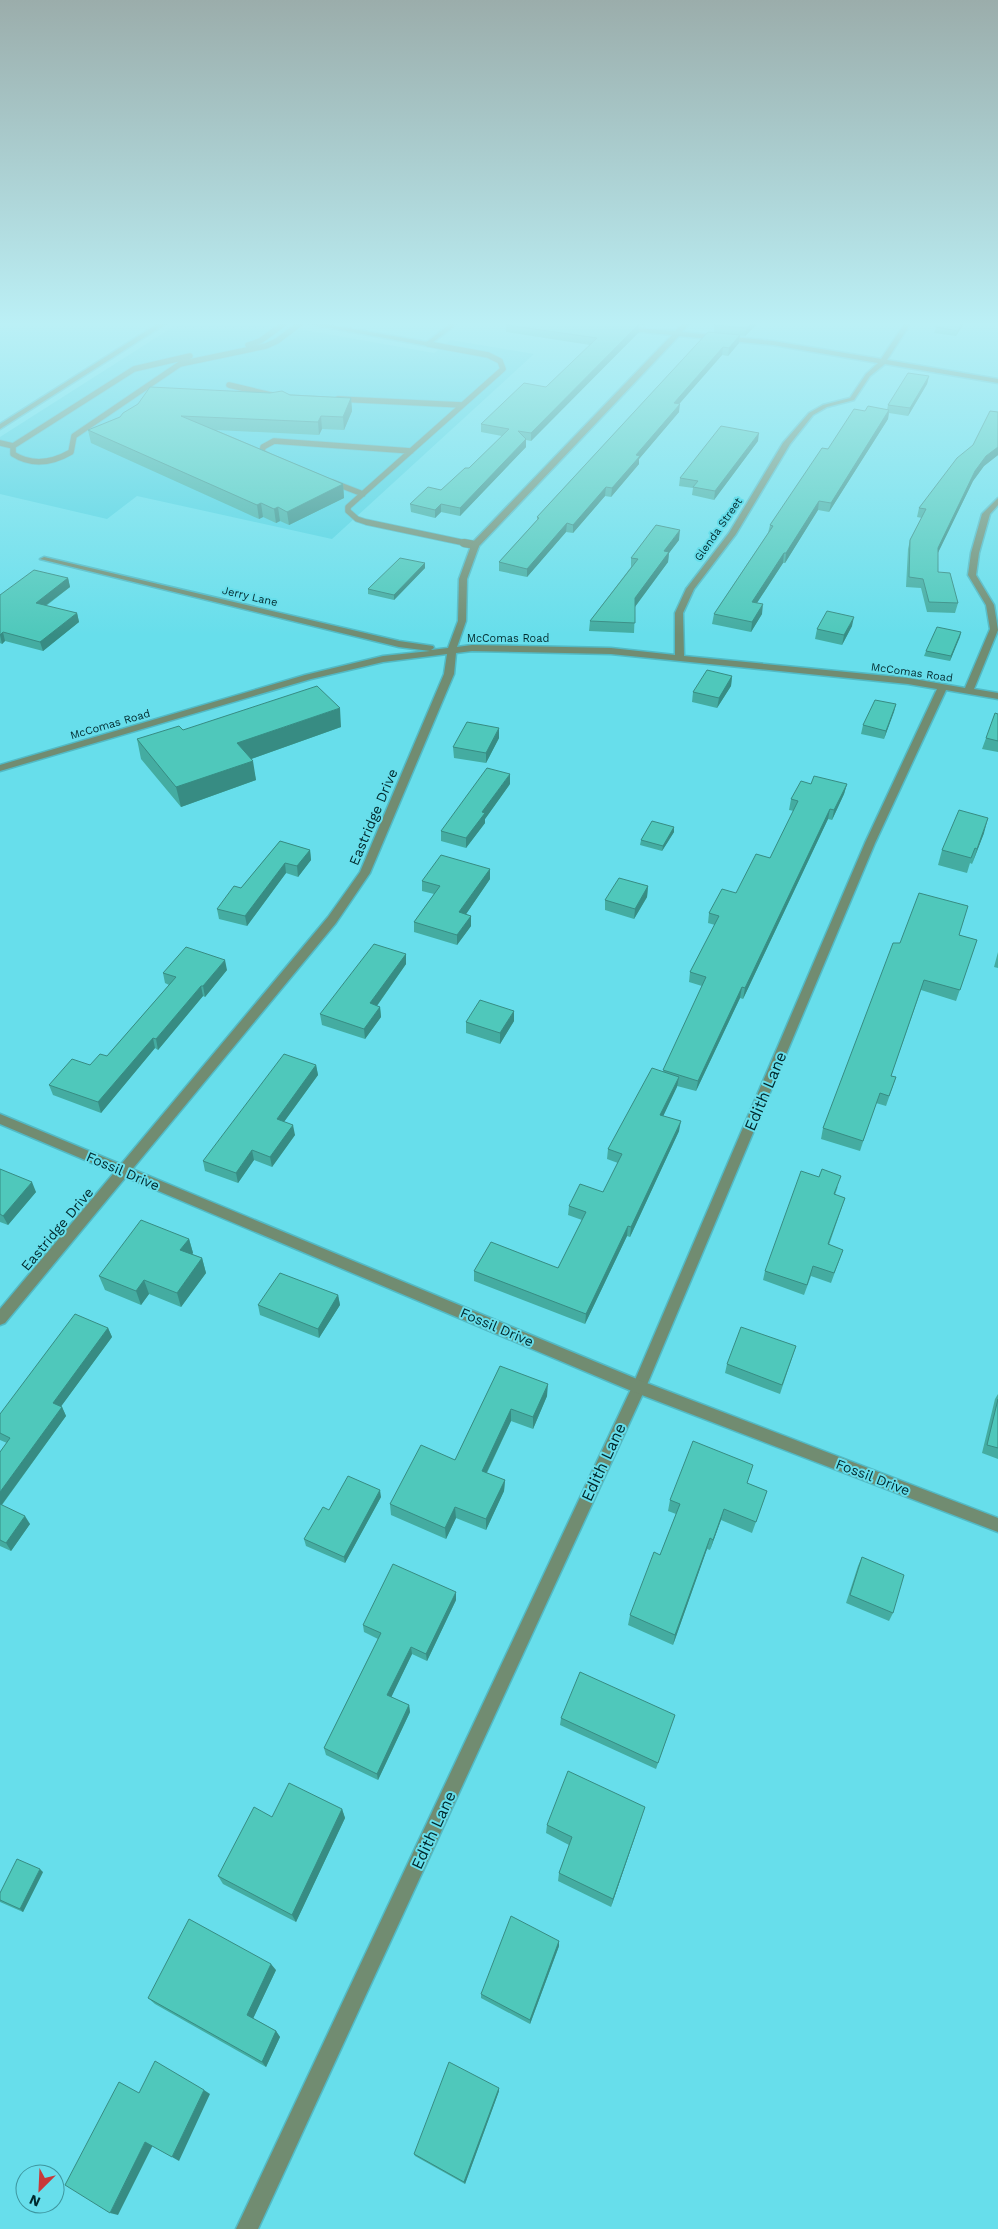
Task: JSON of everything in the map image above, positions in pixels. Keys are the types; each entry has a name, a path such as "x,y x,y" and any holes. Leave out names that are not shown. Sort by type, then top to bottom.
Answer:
{"street":[{"name":"Eastridge Drive","path":"0,1319 332,920 365,873 449,674 452,650 462,620 463,579 475,545 588,427"},
{"name":"Glenda Street","path":"680,658 679,613 690,589 732,534 787,443 800,427"},
{"path":"969,690 994,629 990,605 972,575 975,553 986,514 998,500"},
{"name":"Jerry Lane","path":"44,559 399,644 452,650"},
{"name":"McComas Road","path":"0,768 308,677 383,659 472,648 611,651 908,681 998,696"},
{"name":"Edith Lane","path":"247,2229 638,1387 870,843 942,688"},
{"name":"Fossil Drive","path":"0,1119 638,1387 998,1525"}],"lane":[{"path":"0,443 13,446 43,427"},
{"path":"13,446 13,454 18,458 32,462 47,462 63,457 71,452 74,436 87,427"},
{"path":"437,427 348,507 348,511 357,520 475,545"},
{"path":"278,460 262,452 263,446 274,441 411,450"},
{"path":"329,480 363,494"}],"shaded area":[{"path":"16,427 454,427 332,539 137,496 107,519 0,494 0,437"}],"building":[{"path":"95,427 207,427 343,484 287,512 278,507 274,509 261,503 257,505 88,430"},
{"path":"498,427 537,427 531,433 518,431 526,439 460,508 441,504 435,510 410,504 428,487 441,490 465,468 469,468 509,429"},
{"path":"620,427 660,427 636,455 640,456 612,488 606,487 573,525 567,523 527,569 499,562 539,518 537,517"},
{"path":"720,427 759,433 715,491 693,487 698,481 680,478"},
{"path":"842,427 878,427 831,503 819,501 752,602 763,604 752,622 714,614 773,526 770,525 822,448 828,449"},
{"path":"982,427 998,427 998,447 986,456 975,471 938,548 938,572 950,573 958,603 929,602 923,579 909,577 910,540 926,509 919,508 957,458 973,445"},
{"path":"656,525 680,530 664,551 669,552 635,598 635,623 590,621 638,559 631,558"},
{"path":"400,558 425,563 394,595 368,589"},
{"path":"34,570 68,578 36,603 77,613 40,642 3,632 0,635 0,595"},
{"path":"827,611 854,617 844,635 817,629"},
{"path":"937,627 961,632 951,656 926,651"},
{"path":"707,670 732,676 719,698 693,692"},
{"path":"317,686 340,708 237,743 253,761 176,787 137,739 179,726 183,730"},
{"path":"875,700 896,704 886,731 863,725"},
{"path":"995,713 998,714 998,741 986,738"},
{"path":"467,722 499,728 486,753 453,747"},
{"path":"487,768 510,774 482,812 485,813 466,838 441,831"},
{"path":"814,776 847,784 834,810 830,809 745,988 742,987 698,1081 663,1070 706,977 690,972 719,916 709,913 722,889 736,893 756,854 770,858 798,801 791,799 801,781 811,784"},
{"path":"959,810 988,818 977,849 975,848 971,858 942,850"},
{"path":"652,821 674,827 663,846 641,840"},
{"path":"280,841 310,850 297,866 285,863 245,916 217,909 234,886 241,888"},
{"path":"441,855 490,869 459,912 471,916 457,935 414,922 440,886 422,881"},
{"path":"619,878 648,886 635,909 605,900"},
{"path":"919,893 968,906 959,935 977,940 960,990 924,980 891,1076 896,1077 889,1096 880,1093 863,1141 823,1128 893,943 900,943"},
{"path":"374,944 406,954 370,1003 380,1007 364,1029 320,1014"},
{"path":"186,947 225,960 156,1039 153,1038 98,1102 49,1085 72,1059 90,1065 100,1054 107,1056 176,977 163,973"},
{"path":"480,1000 514,1011 500,1033 466,1022"},
{"path":"284,1054 316,1065 277,1119 293,1125 270,1157 252,1150 236,1173 203,1161"},
{"path":"652,1068 679,1077 660,1115 681,1121 631,1227 628,1226 586,1314 474,1271 491,1242 558,1268 586,1212 569,1206 580,1184 603,1192 622,1154 608,1149"},
{"path":"0,1169 32,1182 3,1216 0,1214"},
{"path":"822,1169 841,1176 834,1194 845,1198 828,1244 843,1250 834,1273 813,1266 807,1285 765,1271 801,1171 819,1177"},
{"path":"141,1220 189,1239 180,1250 202,1258 177,1293 144,1280 136,1291 99,1276"},
{"path":"280,1273 338,1295 318,1329 258,1305"},
{"path":"75,1314 108,1328 53,1403 62,1407 0,1492 0,1452 10,1438 0,1433 0,1414"},
{"path":"741,1327 796,1346 782,1385 727,1364"},
{"path":"500,1366 548,1384 533,1417 511,1409 482,1471 505,1480 486,1519 455,1507 445,1528 390,1504 421,1445 455,1460"},
{"path":"998,1399 998,1448 987,1445"},
{"path":"693,1441 753,1465 747,1483 767,1491 756,1522 724,1509 713,1540 710,1538 675,1635 630,1615 654,1552 660,1555 680,1504 670,1500"},
{"path":"348,1476 380,1490 344,1557 304,1539 323,1507 329,1510"},
{"path":"0,1504 25,1516 6,1543 0,1540"},
{"path":"862,1557 904,1575 893,1613 850,1595"},
{"path":"393,1564 456,1592 426,1654 411,1647 387,1695 409,1705 377,1774 324,1748 381,1633 363,1625"},
{"path":"580,1672 675,1715 658,1763 561,1718"},
{"path":"568,1771 645,1807 613,1899 559,1873 572,1837 547,1825"},
{"path":"289,1783 342,1809 292,1915 218,1876 254,1807 272,1817"},
{"path":"17,1859 40,1869 20,1909 0,1900 0,1893"},
{"path":"511,1916 559,1941 530,2020 481,1994"},
{"path":"189,1919 271,1964 247,2015 276,2031 262,2062 148,1998"},
{"path":"155,2061 204,2090 172,2157 145,2142 110,2213 65,2185 119,2082 139,2093"},
{"path":"449,2062 499,2088 464,2182 414,2154"}]}
